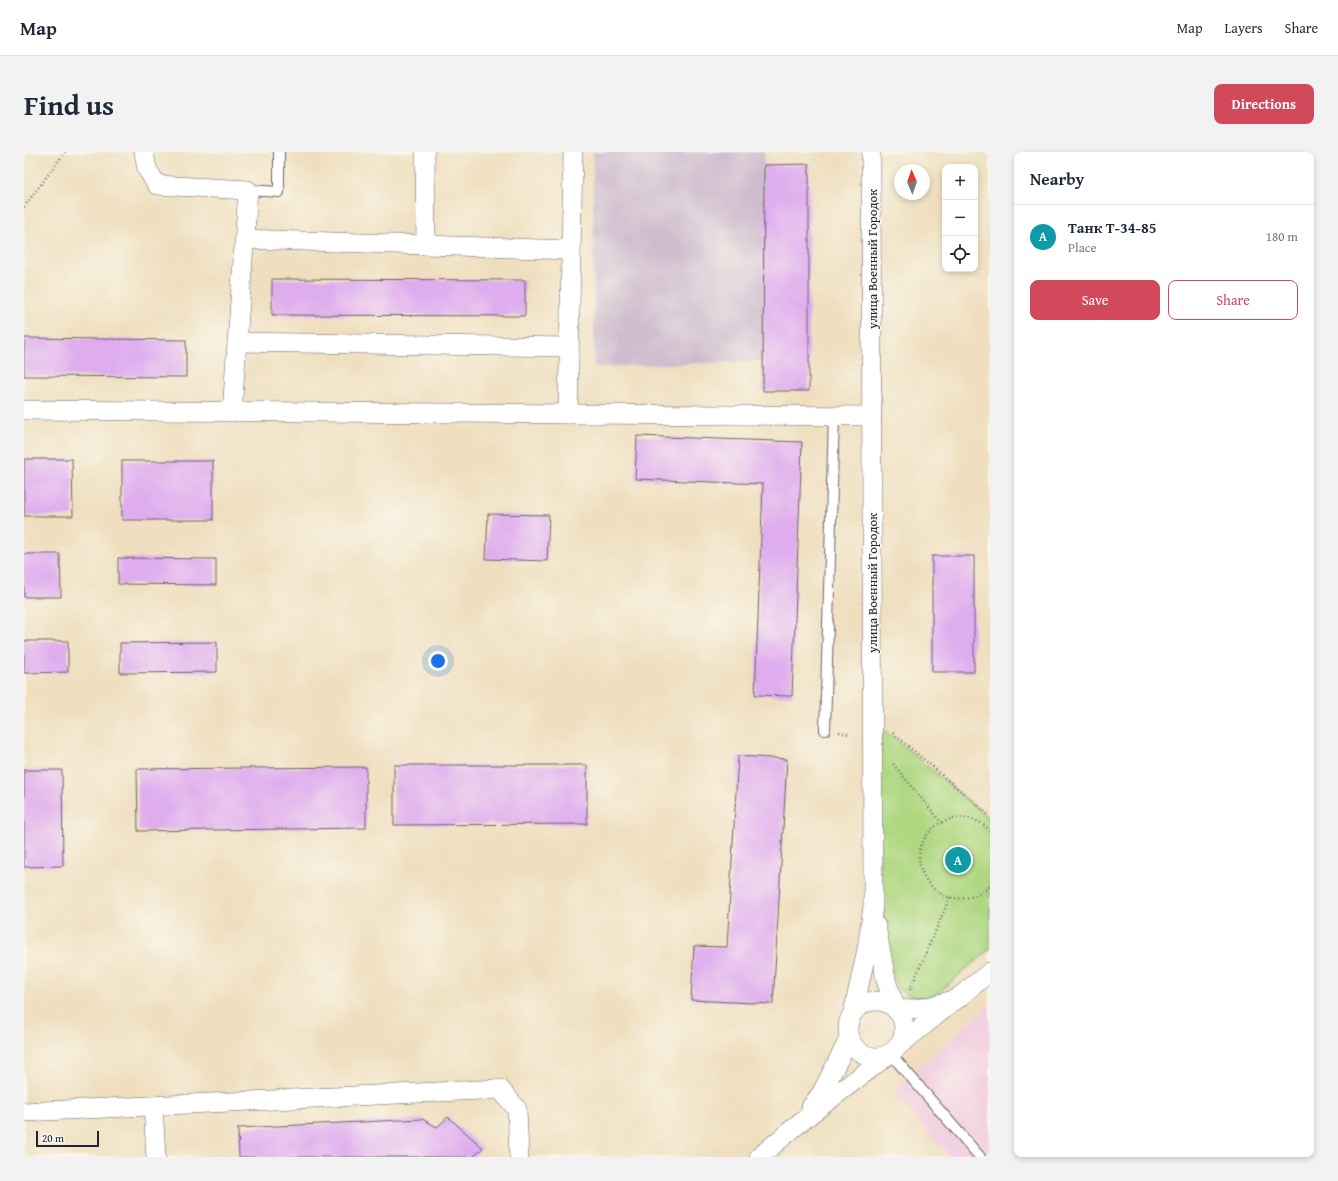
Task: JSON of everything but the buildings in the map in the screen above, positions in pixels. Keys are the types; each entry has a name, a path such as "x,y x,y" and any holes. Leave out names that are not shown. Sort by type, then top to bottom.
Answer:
{"street":[{"path":"144,152 147,169 157,185 248,190 232,412"},
{"path":"424,152 426,245"},
{"path":"568,414 573,152"},
{"name":"улица Военный Городок","path":"853,1012 867,949 873,906 871,152"},
{"path":"245,239 571,250"},
{"path":"237,342 569,347"},
{"path":"24,410 872,416"},
{"path":"849,1039 857,1050 868,1057 882,1057 894,1050 902,1040 904,1030 901,1017 896,1010 886,980 873,906"},
{"path":"759,1157 803,1120 894,1050 990,972"},
{"path":"803,1120 822,1092 849,1039 848,1025 853,1012 860,1006 874,1001 888,1004 896,1010 916,1010 937,1006 959,998"},
{"path":"24,1112 500,1089 517,1109 519,1157"},
{"path":"153,1106 156,1157"}],"lane":[{"path":"248,190 280,192 280,152"},
{"path":"824,730 834,416"},
{"path":"894,1050 980,1157"}],"path":[{"path":"24,207 65,152"},
{"path":"891,732 990,816"},
{"path":"890,761 941,822"},
{"path":"990,831 978,822 969,818 959,817 941,822 926,834 922,842 919,860 923,874 930,885 937,891 950,897 972,897 990,885"},
{"path":"896,1010 908,996 950,897"}],"shaded area":[{"path":"593,152 764,152 763,361 594,367"},
{"path":"990,1004 990,1157 950,1157 893,1093 910,1074"}],"green space":[{"path":"880,726 990,819 990,949 933,997 915,999 897,988 887,955 880,878"}],"place":[{"name":"Танк Т-34-85","path":"958,860"}]}
